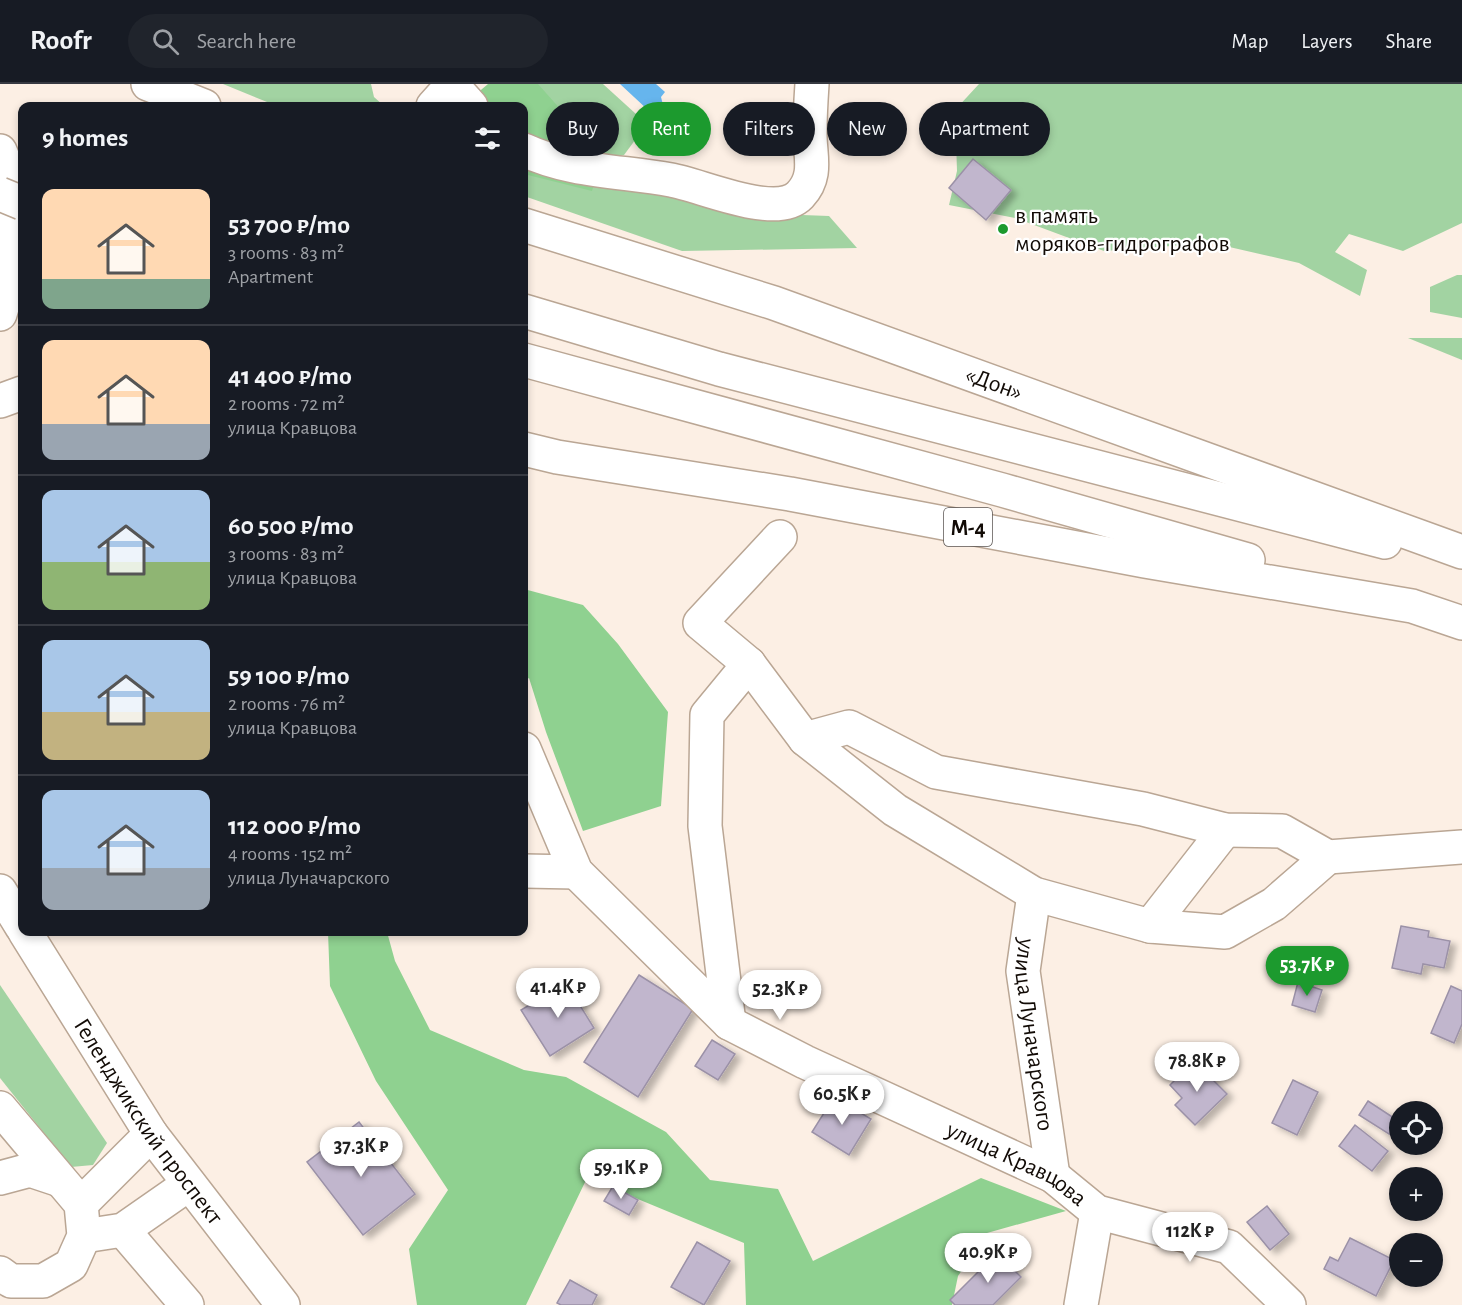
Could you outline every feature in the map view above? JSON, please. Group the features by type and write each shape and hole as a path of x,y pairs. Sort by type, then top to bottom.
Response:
{"main road":[{"path":"148,84 194,102"},
{"path":"528,151 585,170 672,180 749,202 778,204 798,197 809,183 814,162 810,132 812,84"},
{"path":"0,140 18,148"},
{"path":"0,151 7,166 15,221 11,282 0,314"},
{"path":"0,194 18,201"},
{"name":"«Дон»","path":"528,226 774,303 1462,552"},
{"path":"528,312 730,372 1462,562"},
{"path":"528,361 1002,490 1412,606"},
{"path":"0,401 18,394"},
{"name":"М-4","path":"528,450 557,457 790,494 1145,561 1412,606 1462,623"},
{"path":"780,537 700,623 749,664 805,739 895,810 1034,894 1150,926 1225,932 1274,904 1328,857"},
{"path":"729,1023 705,826 707,715 749,664"},
{"path":"805,739 849,727 936,772 1143,809 1225,830 1282,831 1328,857 1462,847"},
{"name":"улица Кравцова","path":"528,758 576,872 729,1023 805,1062 1053,1176 1097,1212"},
{"path":"895,810 936,772"},
{"path":"1150,926 1225,830"},
{"path":"528,871 576,872"},
{"path":"0,891 18,920"},
{"name":"улица Луначарского","path":"1034,894 1023,971 1053,1176"},
{"name":"Геленджикский проспект","path":"27,936 151,1134 283,1305"},
{"path":"0,1108 70,1192 84,1236 70,1264 47,1293 11,1281 0,1273"},
{"path":"70,1192 151,1134"},
{"path":"0,1178 30,1170 70,1192"},
{"path":"84,1236 123,1230 189,1185"},
{"path":"1081,1305 1097,1212 1229,1247 1289,1305"},
{"path":"123,1230 187,1305"}],"green space":[{"path":"223,84 371,84 374,97 380,102 267,102"},
{"path":"488,84 538,84 554,102 546,102 546,156 602,156 592,191 528,175 528,102 473,102 475,95"},
{"path":"492,84 603,84 631,109 631,146 624,155 597,161 590,156 619,156 619,102 546,102 546,124 528,110 528,102 517,102"},
{"path":"979,84 1462,84 1462,223 1403,251 1349,234 1335,252 1367,270 1360,296 1299,263 1212,243 1104,251 1015,218 949,205 957,171 957,156 1050,156 1050,102 962,102"},
{"path":"528,162 672,191 749,213 829,216 857,248 682,251 528,197"},
{"path":"1462,275 1462,318 1430,312 1430,287"},
{"path":"1408,338 1462,338 1462,360"},
{"path":"528,590 583,605 618,644 668,712 661,806 583,831 546,732 529,678"},
{"path":"328,936 388,936 395,961 430,1030 524,1070 566,1077 666,1132 710,1180 778,1189 813,1261 981,1178 1066,1211 987,1233 958,1276 952,1305 746,1305 744,1243 587,1178 526,1305 417,1305 409,1249 448,1190 376,1081 330,986"},
{"path":"0,985 107,1143 93,1165 71,1167 0,1078"}],"water":[{"path":"620,84 656,84 665,92 661,97 662,102 639,102"}],"building":[{"path":"973,159 1011,190 986,220 949,188"},
{"path":"1401,926 1429,931 1428,937 1450,941 1444,968 1423,964 1421,974 1392,968"},
{"path":"639,975 693,1009 638,1097 584,1062"},
{"path":"1298,982 1322,990 1315,1012 1292,1005"},
{"path":"566,983 594,1028 550,1056 521,1010"},
{"path":"1451,986 1462,991 1462,1024 1454,1043 1431,1033"},
{"path":"712,1040 735,1054 718,1080 695,1066"},
{"path":"1194,1061 1227,1094 1195,1125 1175,1105 1182,1098 1170,1085"},
{"path":"1293,1080 1318,1092 1297,1135 1272,1123"},
{"path":"834,1097 871,1119 849,1155 812,1132"},
{"path":"1368,1101 1389,1115 1389,1134 1359,1115"},
{"path":"359,1122 415,1194 363,1235 307,1162"},
{"path":"1355,1125 1388,1151 1372,1171 1339,1146"},
{"path":"613,1186 638,1200 629,1215 604,1201"},
{"path":"1267,1206 1289,1234 1270,1250 1247,1222"},
{"path":"1350,1238 1389,1258 1389,1270 1376,1296 1324,1269 1330,1257 1338,1261"},
{"path":"697,1242 730,1261 704,1305 671,1287"},
{"path":"997,1253 1021,1277 993,1305 955,1305 950,1300"},
{"path":"570,1280 597,1295 592,1305 557,1303"}],"place":[{"name":"в память моряков-гидрографов","path":"1003,229"}]}
